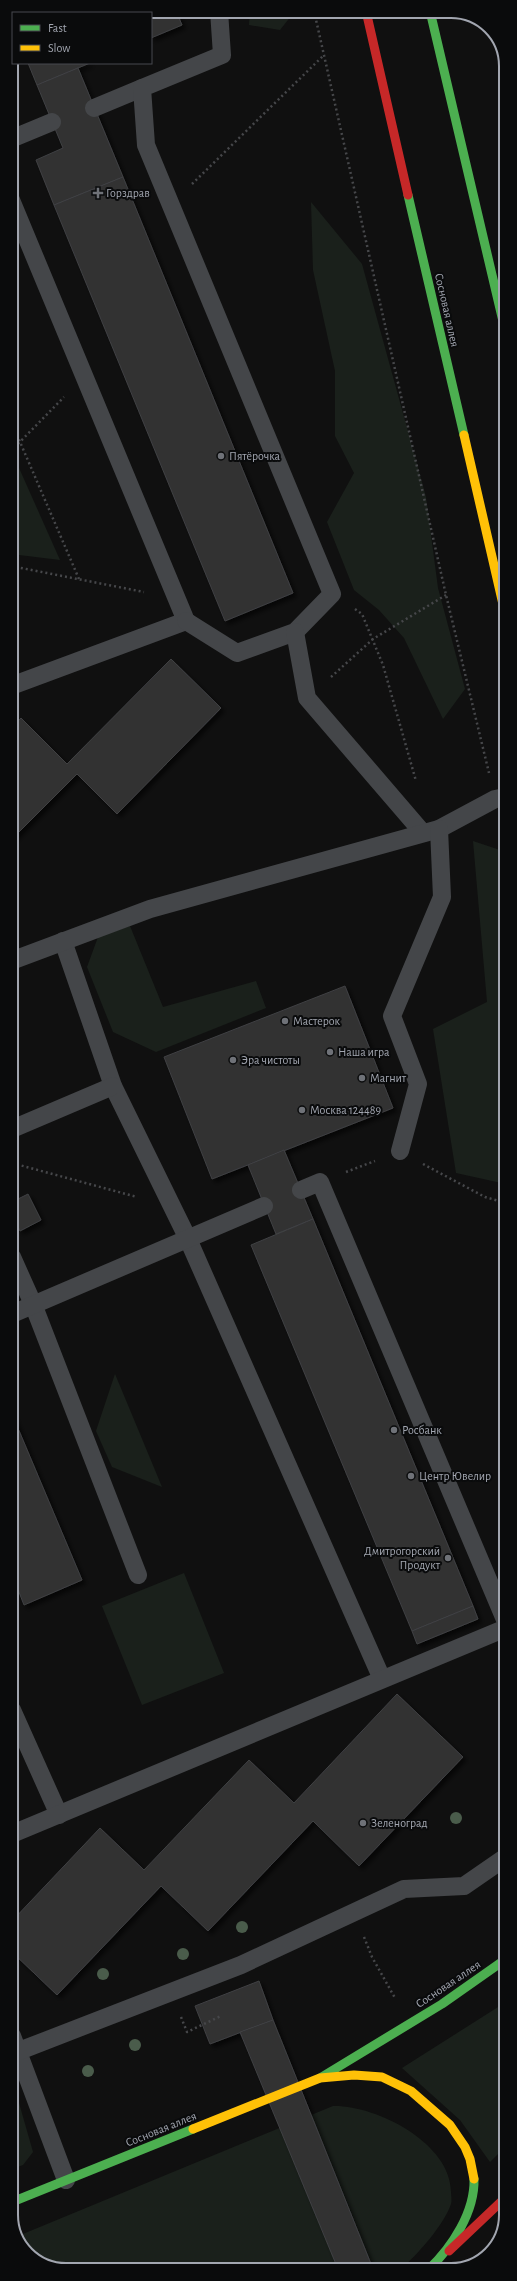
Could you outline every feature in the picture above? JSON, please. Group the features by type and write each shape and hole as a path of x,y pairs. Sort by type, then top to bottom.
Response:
{"main road":[{"name":"Сосновая аллея","path":"368,18 499,587"},
{"path":"432,18 499,304"},
{"name":"Сосновая аллея","path":"18,2200 320,2078 410,2024 499,1964"},
{"name":"Сосновая аллея","path":"320,2078 347,2075 376,2076 403,2086 426,2102 450,2124 470,2153 474,2176 472,2201 448,2252"},
{"name":"Сосновая аллея","path":"436,2263 499,2205"}],"lane":[{"path":"94,108 222,55 219,18"},
{"path":"18,217 186,621 237,654 295,632 332,594 146,145 142,88"},
{"path":"18,136 52,122"},
{"path":"18,683 186,621"},
{"path":"295,632 307,698 431,831 442,897 392,1016 418,1084 400,1151"},
{"path":"18,958 63,940 150,909 431,831 499,798"},
{"path":"63,940 113,1086 188,1239 382,1679"},
{"path":"18,1126 113,1086"},
{"path":"301,1190 320,1182 499,1605"},
{"path":"18,1311 264,1206"},
{"path":"18,1270 34,1304 138,1575"},
{"path":"18,1832 499,1631"},
{"path":"18,1723 59,1815"},
{"path":"18,2043 170,1993 241,1965 404,1889 464,1886 499,1862"},
{"path":"18,2052 66,2180"}],"path":[{"path":"316,18 446,595 499,794"},
{"path":"171,205 324,56"},
{"path":"20,442 84,376"},
{"path":"18,437 79,579"},
{"path":"18,567 178,599"},
{"path":"332,594 362,614 383,665 418,786"},
{"path":"307,698 373,639 446,595"},
{"path":"320,1182 400,1151 485,1197 499,1202"},
{"path":"18,1166 172,1206"},
{"path":"372,1957 410,2024"},
{"path":"170,1993 187,2032 221,2016"}],"shaded area":[{"path":"250,18 289,18 280,30 249,25"},
{"path":"311,202 362,264 426,497 438,588 465,689 443,719 404,638 379,610 354,590 327,522 354,473 335,436 335,371 313,270"},
{"path":"18,466 60,560 18,555"},
{"path":"473,841 499,850 499,1182 456,1173 433,1029 487,1002"},
{"path":"130,926 163,1007 256,981 266,1008 156,1052 113,1032 87,967 98,937"},
{"path":"115,1374 162,1487 112,1467 96,1431"},
{"path":"184,1573 224,1673 142,1705 102,1606"},
{"path":"499,2006 499,2153 490,2162 460,2120 402,2068"},
{"path":"18,2100 33,2152 23,2165 18,2167"},
{"path":"333,2106 350,2107 370,2112 408,2130 425,2143 439,2158 448,2174 451,2192 451,2204 442,2221 429,2239 407,2263 63,2263 39,2255 30,2247 22,2234"}],"building":[{"path":"152,18 179,18 182,25 152,38"},
{"path":"28,64 88,64 37,85"},
{"path":"78,68 123,177 54,205 36,160 63,148 37,85"},
{"path":"123,177 293,593 225,621 54,205"},
{"path":"171,659 221,708 117,814 77,774 18,833 18,721 21,718 67,764"},
{"path":"345,986 393,1108 212,1179 164,1057"},
{"path":"284,1150 313,1219 276,1234 248,1165"},
{"path":"28,1194 41,1220 20,1231 18,1227 18,1199"},
{"path":"313,1219 473,1606 412,1631 251,1245"},
{"path":"18,1428 82,1580 24,1605 18,1590"},
{"path":"473,1606 478,1619 417,1644 412,1631"},
{"path":"397,1694 463,1757 359,1866 313,1821 208,1931 161,1886 57,1995 18,1958 18,1915 100,1828 144,1870 249,1760 294,1803"},
{"path":"259,1981 273,2020 210,2044 195,2006"},
{"path":"273,2020 371,2263 336,2263 240,2032"}],"traffic: fast":[{"path":"432,18 499,304"},
{"path":"408,195 464,435"},
{"path":"320,2078 442,2004 499,1964"},
{"path":"18,2200 193,2129"},
{"path":"435,2263 454,2240 466,2216 471,2204 474,2179"}],"traffic: slow":[{"path":"464,435 499,587"},
{"path":"193,2129 320,2078 354,2075 382,2077 411,2091 450,2125 465,2147 470,2159 474,2179"}],"traffic: jam":[{"path":"368,18 408,195"},
{"path":"449,2251 499,2204"}],"place":[{"name":"Горздрав","path":"98,193"},
{"name":"Пятёрочка","path":"221,456"},
{"name":"Мастерок","path":"285,1021"},
{"name":"Наша игра","path":"330,1052"},
{"name":"Эра чистоты","path":"233,1060"},
{"name":"Магнит","path":"362,1078"},
{"name":"Москва 124489","path":"302,1110"},
{"name":"Росбанк","path":"394,1430"},
{"name":"Центр Ювелир","path":"411,1476"},
{"name":"Дмитрогорский Продукт","path":"448,1558"},
{"name":"Зеленоград","path":"363,1823"}]}
